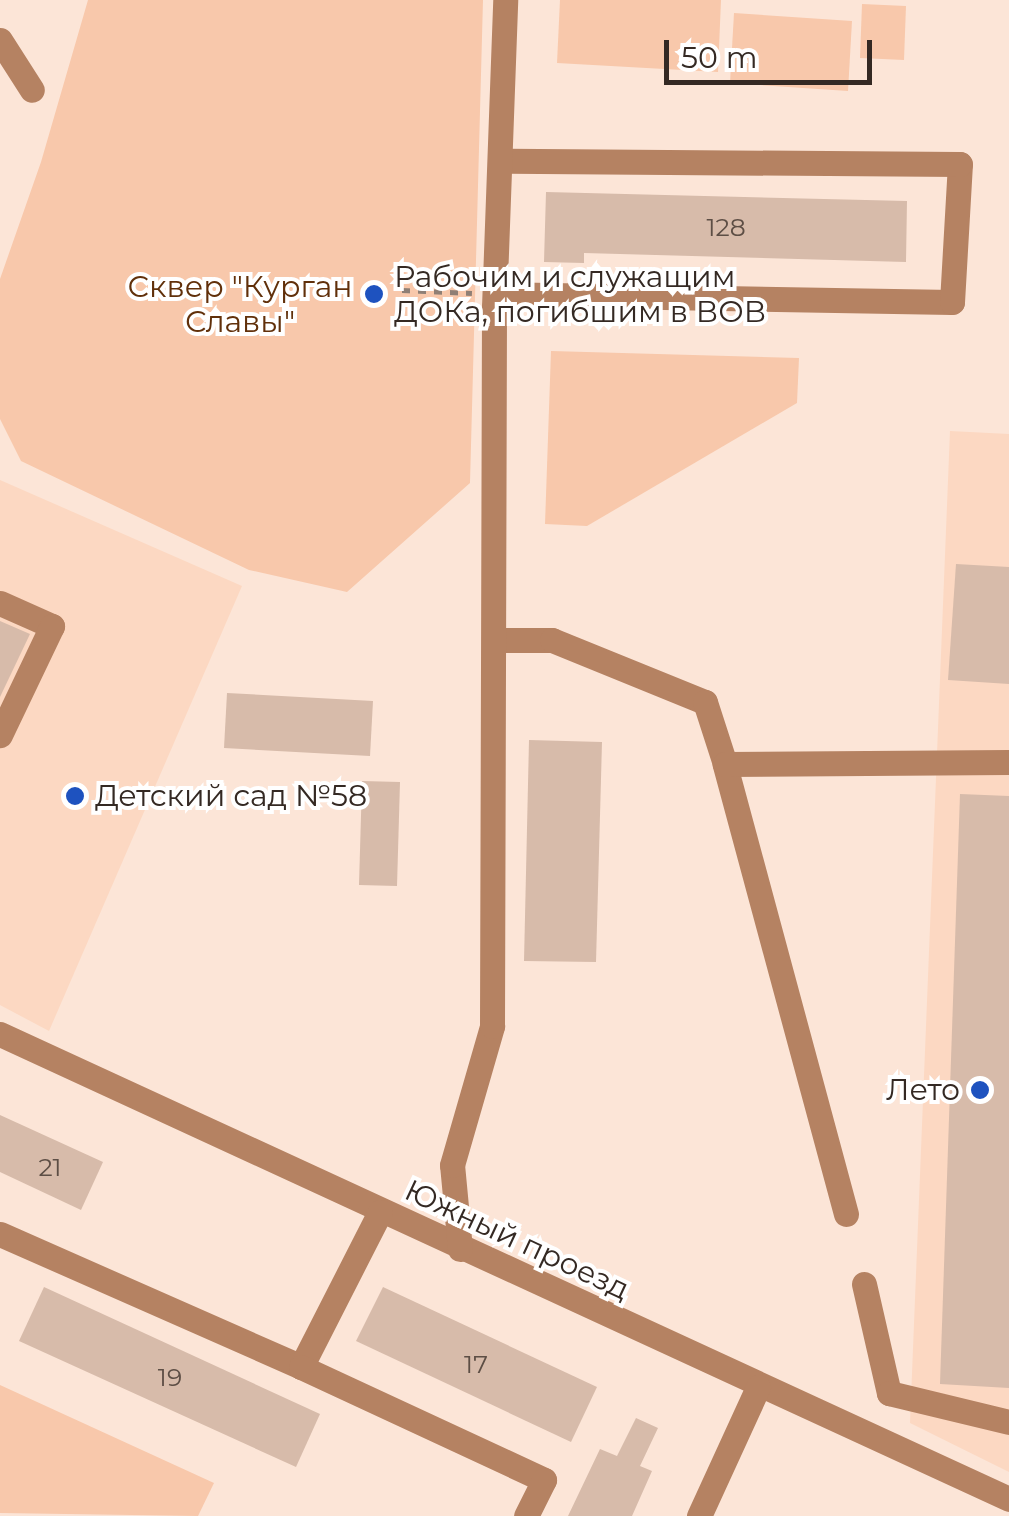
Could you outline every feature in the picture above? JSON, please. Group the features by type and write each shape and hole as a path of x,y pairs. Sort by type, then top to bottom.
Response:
{"street":[{"path":"460,1249 452,1166 492,1026 495,294 505,0"},
{"path":"0,40 32,90"},
{"path":"495,294 952,302 960,164 500,161"},
{"path":"0,603 52,626 0,735"},
{"path":"494,640 552,640 705,702 846,1214"},
{"path":"725,764 1009,762"},
{"name":"Южный проезд","path":"0,1034 758,1387 1009,1499"},
{"path":"300,1366 380,1212"},
{"path":"0,1234 300,1366 544,1480 526,1516"},
{"path":"864,1284 889,1393 1005,1418"},
{"path":"699,1516 758,1387"}],"path":[{"path":"402,290 495,294"}],"shaded area":[{"path":"950,431 1009,434 1009,1472 910,1423"},
{"name":"Детский сад №58","path":"0,480 242,586 49,1031 0,1005"}],"green space":[{"name":"Сквер \"Курган Славы\"","path":"88,0 483,0 470,483 347,592 249,570 21,461 0,419 0,279 41,162"},
{"path":"560,0 721,0 718,72 557,63"},
{"path":"862,4 906,6 904,60 860,58"},
{"path":"734,13 852,21 848,91 730,83"},
{"path":"551,351 799,358 797,403 587,526 545,524"},
{"path":"0,1385 214,1483 198,1516 0,1513"}],"building":[{"path":"546,192 907,201 906,262 584,253 584,263 544,262"},
{"path":"956,564 1009,567 1009,684 948,680"},
{"path":"0,621 30,634 0,697"},
{"path":"227,693 373,701 370,756 224,748"},
{"path":"529,740 602,742 596,962 524,961"},
{"path":"362,781 400,782 397,886 359,885"},
{"name":"Лето","path":"960,794 1009,796 1009,1388 940,1384"},
{"path":"0,1115 103,1162 81,1210 0,1172"},
{"path":"44,1287 320,1414 296,1467 19,1341"},
{"path":"383,1287 597,1387 571,1442 356,1341"},
{"path":"636,1418 658,1428 640,1466 652,1471 632,1516 568,1516 600,1449 617,1456"}],"place":[{"name":"Рабочим и служащим ДОКа, погибшим в ВОВ","path":"374,294"},
{"name":"Детский сад №58","path":"75,796"},
{"name":"Лето","path":"980,1090"}]}
